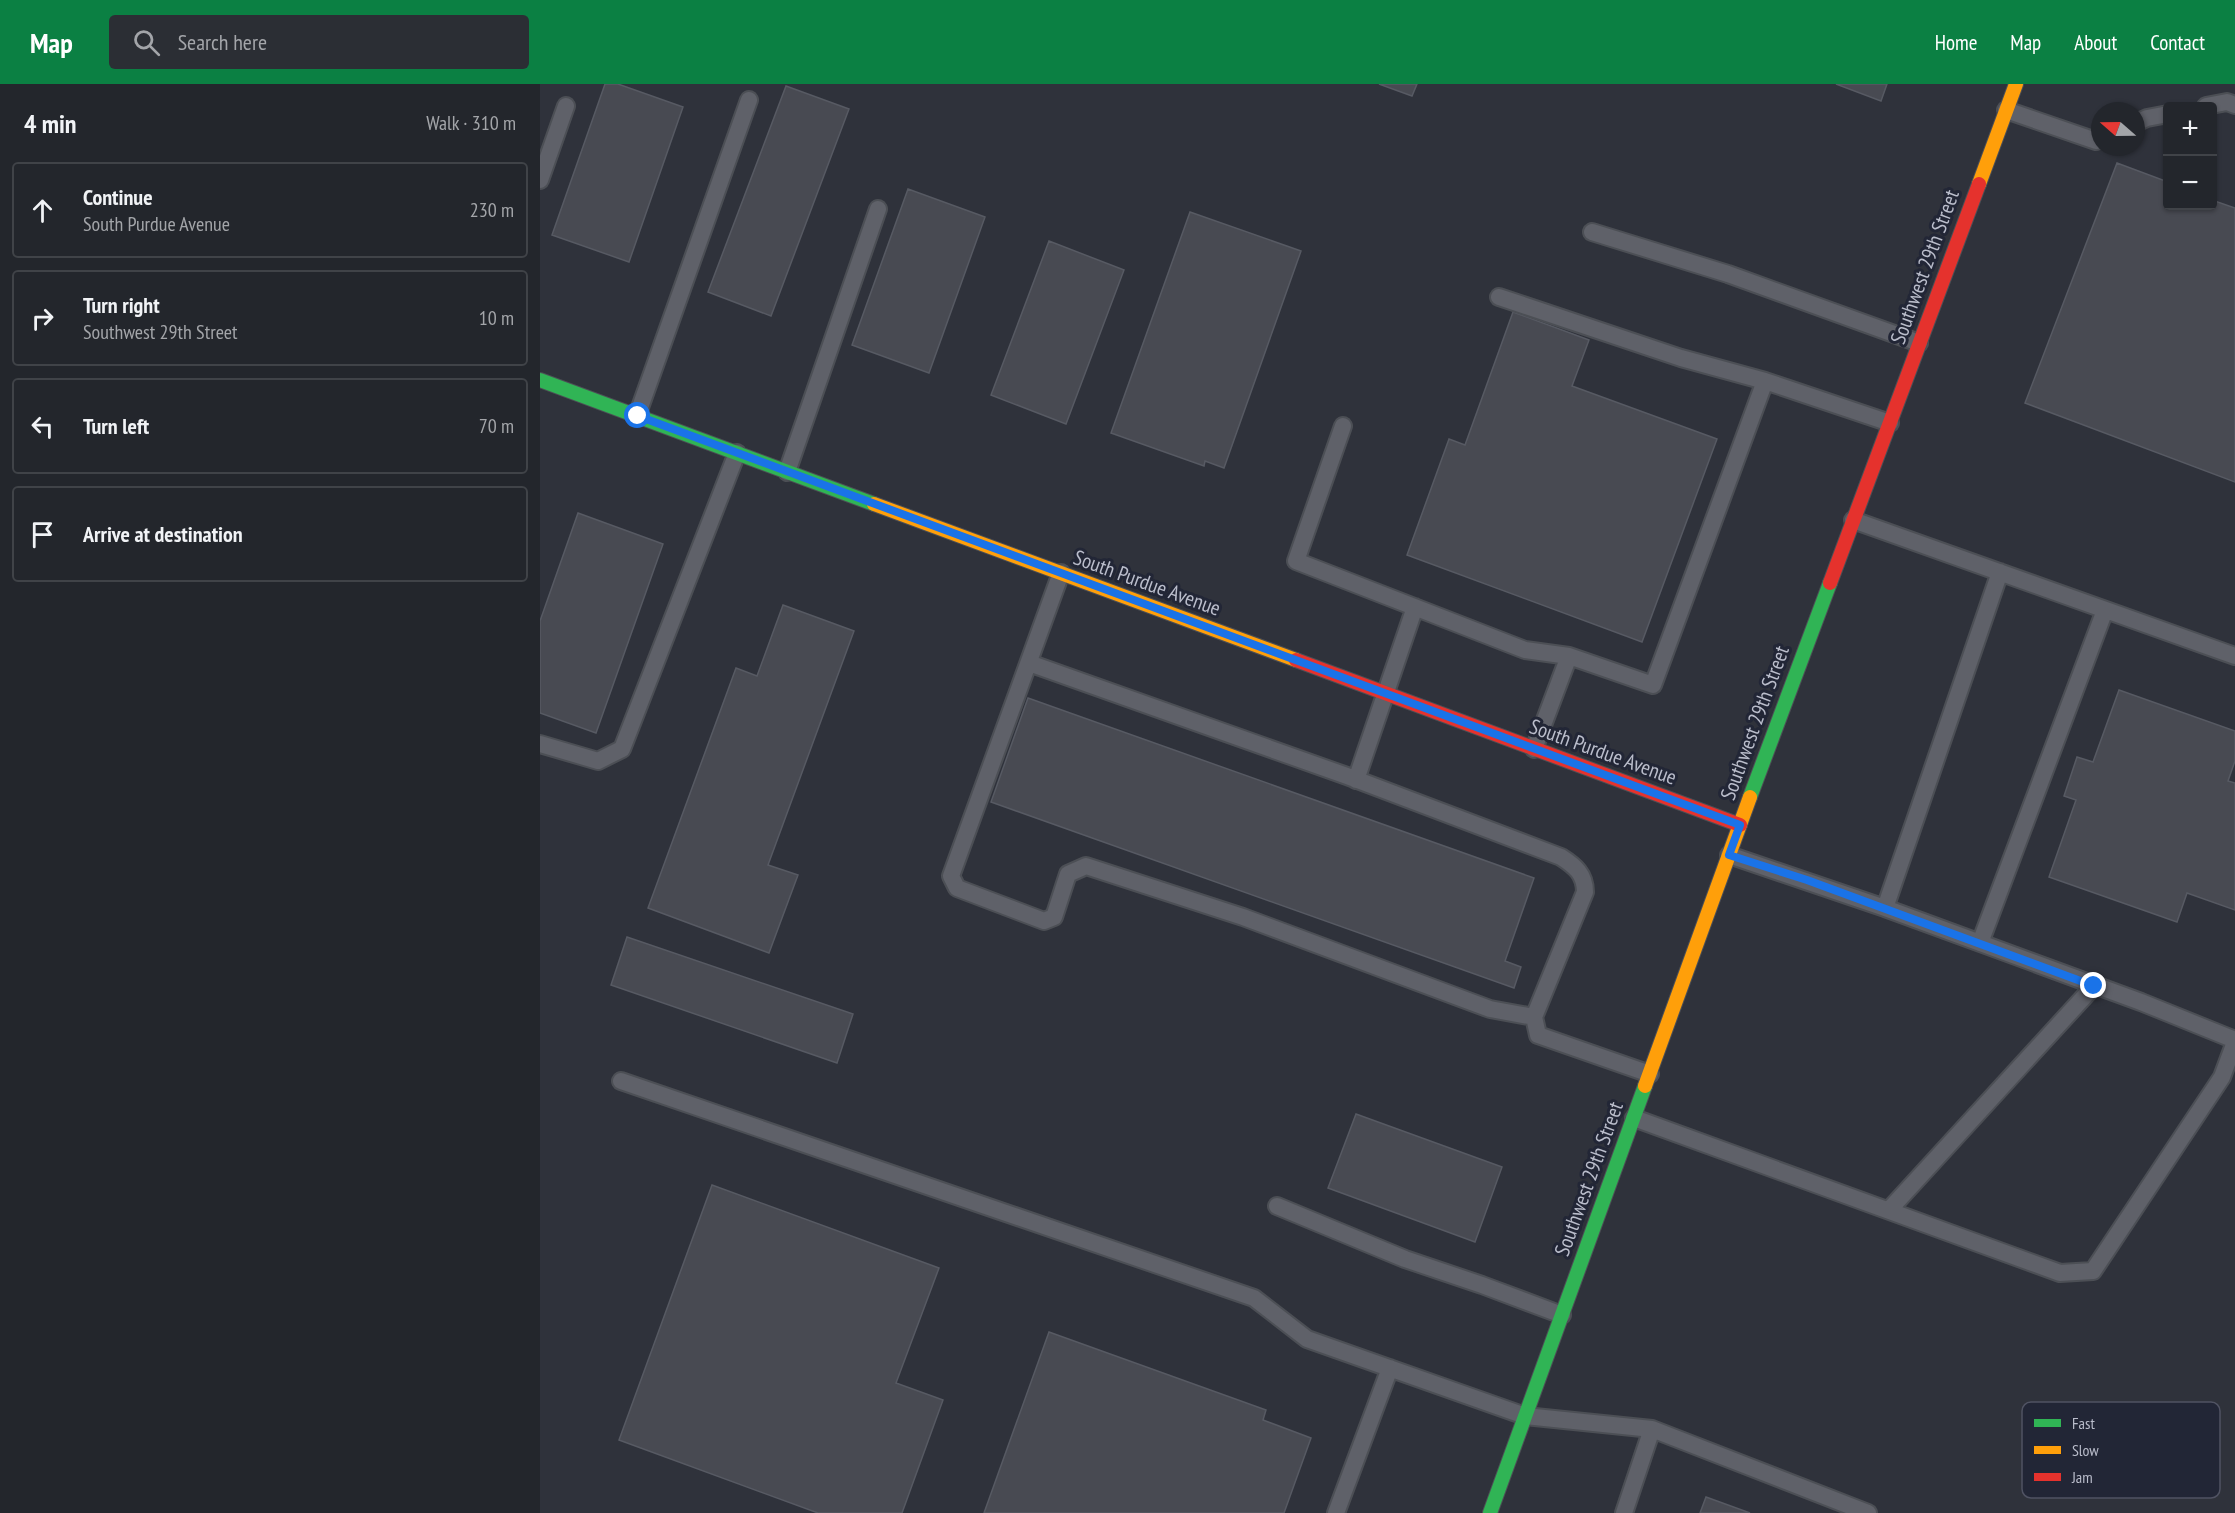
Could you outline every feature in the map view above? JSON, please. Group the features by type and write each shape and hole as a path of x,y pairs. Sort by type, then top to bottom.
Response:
{"street":[{"name":"Southwest 29th Street","path":"1490,1513 1740,825 2016,84"},
{"name":"South Purdue Avenue","path":"540,380 1740,825"}],"lane":[{"path":"638,416 749,100"},
{"path":"2217,104 2227,102 2235,105"},
{"path":"540,180 566,106"},
{"path":"2006,110 2091,139"},
{"path":"2145,119 2163,115"},
{"path":"787,472 878,209"},
{"path":"1592,232 1728,273 1919,343"},
{"path":"1499,297 1681,358 1765,381 1890,423"},
{"path":"1343,426 1296,561 1525,650 1569,656 1653,685 1765,381"},
{"path":"540,744 598,761 622,749 737,453"},
{"path":"1853,520 2235,656"},
{"path":"1885,908 2000,572"},
{"path":"1061,573 951,876 957,888 1044,921 1054,917 1068,874 1086,866 1243,916 1490,1009 1534,1017"},
{"path":"1356,780 1415,607"},
{"path":"1980,943 2105,610"},
{"path":"1534,748 1569,656"},
{"path":"1029,663 1356,780 1561,857 1577,867 1585,885 1585,892 1534,1017 1538,1035 1650,1074"},
{"path":"1634,1118 2060,1273 2093,1271 2222,1077 2235,1041 2141,1002 1885,908 1729,855"},
{"path":"1889,1210 2094,986"},
{"path":"621,1081 1254,1298 1307,1339 1525,1416 1652,1429 1868,1513"},
{"path":"1277,1206 1405,1259 1562,1315"},
{"path":"1336,1513 1390,1368"},
{"path":"1624,1513 1652,1429"}],"building":[{"path":"605,84 618,84 683,107 629,262 552,235"},
{"path":"1379,84 1417,84 1412,96"},
{"path":"1836,84 1887,84 1881,101"},
{"path":"786,86 849,109 771,316 708,292"},
{"path":"2117,163 2163,180 2163,210 2217,210 2217,202 2235,208 2235,482 2025,403"},
{"path":"908,189 985,217 929,373 852,345"},
{"path":"1190,212 1301,251 1224,468 1205,461 1204,466 1111,433"},
{"path":"1049,241 1124,270 1066,424 991,395"},
{"path":"1513,312 1589,340 1572,386 1717,439 1642,642 1407,555 1449,439 1465,445"},
{"path":"578,513 663,544 596,733 540,713 540,621"},
{"path":"783,605 854,631 768,865 798,875 769,953 648,908 736,668 757,676"},
{"path":"2119,690 2235,731 2235,761 2228,781 2235,783 2235,910 2187,893 2177,922 2049,877 2076,800 2064,796 2077,757 2093,762"},
{"path":"1028,698 1534,878 1505,961 1521,967 1514,988 991,802"},
{"path":"627,937 853,1014 837,1063 611,985"},
{"path":"1356,1114 1502,1167 1475,1242 1328,1188"},
{"path":"712,1185 939,1268 896,1383 943,1400 902,1513 818,1513 619,1440"},
{"path":"1049,1332 1266,1410 1263,1420 1311,1438 1284,1513 984,1513"},
{"path":"1706,1497 1750,1513 1700,1513"}],"traffic: fast":[{"path":"540,380 874,504"},
{"path":"1750,797 1830,583"},
{"path":"1490,1513 1645,1086"}],"traffic: slow":[{"path":"1979,184 2016,84"},
{"path":"874,504 1296,660"},
{"path":"1645,1086 1750,797"}],"traffic: jam":[{"path":"1830,583 1979,184"},
{"path":"1296,660 1740,825"}],"route":[{"path":"638,416 1740,825 1729,855 1807,880 2094,986"}]}
